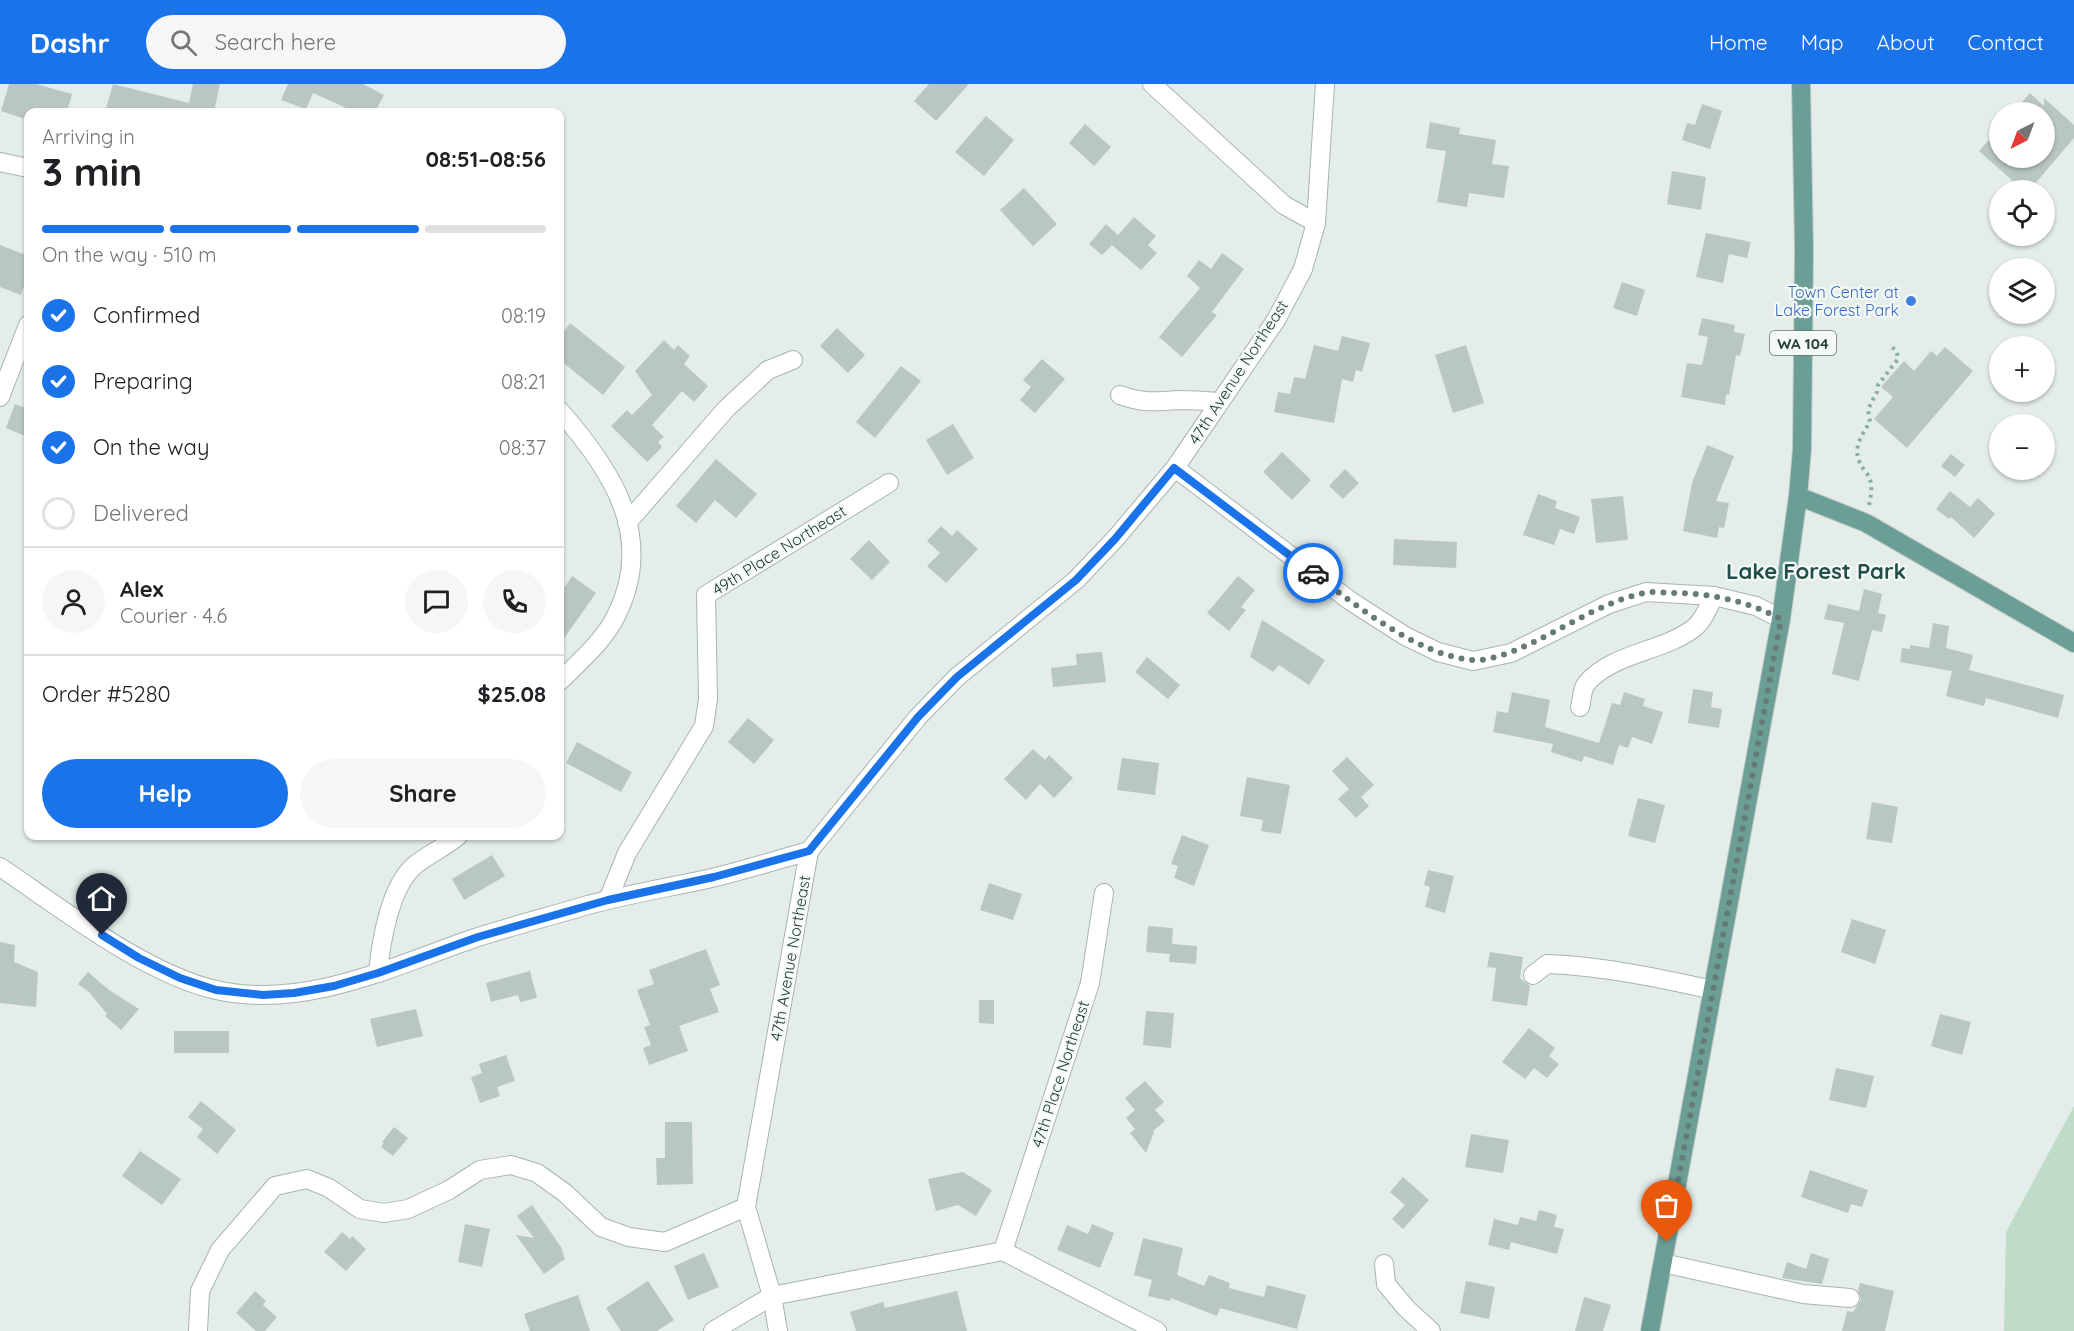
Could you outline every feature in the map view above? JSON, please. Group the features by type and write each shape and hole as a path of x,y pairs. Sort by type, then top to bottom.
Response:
{"main road":[{"name":"WA 104","path":"1650,1331 1781,619 1798,496 1802,449 1804,228 1801,84"},
{"path":"1798,496 1866,523 2074,643"}],"street":[{"path":"1152,84 1284,205 1316,223"},
{"name":"47th Avenue Northeast","path":"778,1331 772,1296 746,1207 809,851 918,717 957,677 1076,580 1115,539 1174,468 1276,320 1303,269 1316,223 1325,84"},
{"path":"0,162 24,167"},
{"path":"0,397 24,335"},
{"path":"627,523 726,409 768,370 793,360"},
{"path":"1120,395 1150,403 1182,400 1219,402"},
{"path":"564,416 584,438 607,474 626,513 633,556 629,583 616,617 596,645 564,677"},
{"path":"1174,468 1358,606 1405,636 1438,652 1473,661 1511,653 1610,604 1646,592 1714,596 1756,606 1781,619"},
{"name":"49th Place Northeast","path":"608,900 627,853 704,726 708,699 706,595 889,483"},
{"path":"1580,707 1585,685 1598,674 1613,663 1668,643 1695,627 1714,596"},
{"path":"378,973 381,941 399,887 414,865 454,840"},
{"path":"0,867 139,958 180,978 216,990 263,995 294,993 334,986 378,973 478,937 608,900 714,877 809,851"},
{"name":"47th Place Northeast","path":"1003,1251 1089,983 1104,893"},
{"path":"1533,975 1546,964 1572,965 1667,980 1713,990"},
{"path":"198,1331 200,1292 220,1250 274,1186 307,1179 329,1188 360,1209 384,1213 408,1209 449,1190 480,1170 511,1165 537,1173 565,1193 601,1227 629,1237 665,1242 746,1207"},
{"path":"713,1331 772,1296 1003,1251 1158,1331"},
{"path":"1663,1263 1803,1294 1850,1298"},
{"path":"1384,1264 1386,1284 1406,1308 1431,1331"}],"path":[{"path":"1869,506 1871,493 1869,478 1856,451 1860,436 1870,422 1868,409 1878,385 1898,359 1897,352 1891,346"}],"green space":[{"path":"2074,1106 2074,1331 2004,1331 2006,1232"}],"building":[{"path":"9,84 36,84 72,94 68,108 24,108 24,119 1,111"},
{"path":"113,84 189,103 193,84 220,84 215,108 106,108"},
{"path":"288,84 363,84 384,95 377,108 346,108 313,93 306,108 281,100"},
{"path":"929,84 969,84 936,121 914,101"},
{"path":"2030,93 2040,102 2022,102"},
{"path":"1702,104 1722,111 1710,149 1682,140 1687,123 1695,125"},
{"path":"2055,108 2074,125 2074,138 2055,160"},
{"path":"986,116 1014,140 984,176 955,152"},
{"path":"1430,122 1460,128 1459,134 1496,140 1492,164 1509,166 1504,198 1469,193 1467,207 1437,202 1446,151 1426,148"},
{"path":"1085,124 1111,147 1094,166 1069,143"},
{"path":"1989,140 1989,160 1979,151"},
{"path":"1998,168 2048,168 2038,180 2012,180"},
{"path":"1672,171 1706,177 1701,210 1667,204"},
{"path":"1024,188 1057,224 1033,246 1000,210"},
{"path":"1134,217 1156,236 1148,245 1157,253 1141,270 1112,245 1102,255 1089,244 1106,224 1118,235"},
{"path":"1706,233 1751,242 1747,258 1729,254 1723,283 1696,277"},
{"path":"0,245 24,254 24,286 21,295 0,287"},
{"path":"1222,253 1244,269 1212,312 1217,315 1182,357 1159,337 1200,288 1187,276 1199,260 1211,269"},
{"path":"1622,282 1645,290 1637,316 1613,308"},
{"path":"1702,318 1735,325 1734,332 1745,334 1740,356 1736,355 1725,405 1681,397 1687,363 1702,365 1708,337 1698,335"},
{"path":"570,323 625,367 603,395 564,363 564,331"},
{"path":"837,328 865,355 848,373 820,346"},
{"path":"1342,336 1370,343 1362,372 1356,370 1353,382 1342,379 1334,423 1274,412 1278,392 1290,394 1294,377 1305,379 1314,345 1338,351"},
{"path":"664,340 674,350 678,345 690,356 684,364 708,386 694,402 682,391 652,425 664,437 658,442 662,447 647,462 611,426 627,410 632,415 652,395 635,371"},
{"path":"1466,345 1484,403 1453,413 1435,355"},
{"path":"1945,347 1973,371 1907,448 1874,419 1893,397 1881,387 1904,361 1914,371 1931,351 1937,356"},
{"path":"1042,359 1065,379 1035,413 1020,400 1031,387 1023,380"},
{"path":"901,366 921,381 875,438 856,422"},
{"path":"15,404 24,407 24,435 6,428"},
{"path":"953,424 974,458 947,475 926,440"},
{"path":"1707,445 1734,456 1716,501 1729,503 1724,528 1719,527 1717,538 1683,531 1692,483"},
{"path":"1282,452 1311,480 1292,500 1263,472"},
{"path":"1951,454 1965,465 1955,477 1941,466"},
{"path":"716,459 757,494 736,518 715,500 696,523 676,506"},
{"path":"1345,469 1359,483 1343,499 1329,486"},
{"path":"1950,491 1970,507 1978,498 1995,514 1974,538 1951,517 1949,519 1936,509"},
{"path":"1538,494 1557,501 1555,508 1580,517 1574,534 1560,529 1554,545 1523,535"},
{"path":"1623,496 1628,540 1596,543 1591,499"},
{"path":"941,526 952,536 957,530 978,549 946,583 927,566 940,553 927,541"},
{"path":"1394,539 1457,542 1456,568 1393,565"},
{"path":"869,540 890,562 872,580 850,559"},
{"path":"572,576 596,593 564,638 564,588"},
{"path":"1238,576 1255,590 1241,607 1246,610 1229,631 1207,613"},
{"path":"1864,589 1882,594 1878,613 1886,615 1882,632 1872,630 1859,681 1832,674 1844,623 1824,619 1828,604 1859,611"},
{"path":"1262,620 1325,660 1309,685 1279,665 1273,672 1250,657"},
{"path":"1933,623 1949,626 1946,648 1973,655 1969,670 2064,695 2058,718 1986,698 1984,706 1946,696 1952,671 1900,662 1902,648 1910,649 1910,645 1929,648"},
{"path":"1102,652 1106,682 1053,687 1051,668 1077,665 1076,654"},
{"path":"1147,657 1180,685 1168,699 1135,672"},
{"path":"1693,689 1713,692 1711,707 1722,709 1719,728 1688,723"},
{"path":"1512,692 1550,700 1545,727 1599,743 1612,703 1620,705 1624,692 1645,699 1643,706 1663,712 1652,744 1632,737 1628,748 1619,745 1613,765 1584,756 1582,762 1551,752 1553,744 1493,732 1497,711 1508,713"},
{"path":"748,718 774,740 754,764 728,742"},
{"path":"577,742 632,772 621,792 566,763"},
{"path":"1033,749 1045,760 1049,755 1073,778 1054,798 1040,784 1026,800 1004,779"},
{"path":"1347,757 1374,785 1361,797 1369,806 1356,818 1338,799 1349,789 1332,771"},
{"path":"1122,758 1159,763 1155,795 1117,790"},
{"path":"1247,777 1290,785 1281,834 1261,831 1263,820 1240,816"},
{"path":"1638,798 1665,805 1655,843 1628,836"},
{"path":"1872,802 1898,807 1892,843 1866,839"},
{"path":"1182,835 1209,845 1194,886 1174,878 1178,866 1171,864"},
{"path":"492,855 505,876 464,900 452,879"},
{"path":"1428,870 1454,876 1445,913 1425,907 1430,887 1424,885"},
{"path":"989,883 1022,894 1013,920 980,910"},
{"path":"1852,919 1886,930 1875,964 1841,952"},
{"path":"1148,926 1173,928 1172,944 1197,946 1196,964 1169,962 1170,954 1146,952"},
{"path":"0,942 15,945 14,962 38,972 36,1007 0,1003"},
{"path":"706,949 720,985 710,989 719,1012 679,1026 688,1051 649,1065 643,1048 651,1045 644,1027 650,1025 637,990 654,984 649,970"},
{"path":"1490,952 1523,957 1520,978 1530,986 1527,1006 1492,1001 1496,968 1487,967"},
{"path":"530,971 537,998 520,1002 518,995 491,1002 486,983"},
{"path":"88,972 109,990 139,1009 121,1030 105,1016 107,1014 89,992 78,984"},
{"path":"979,1000 994,1000 994,1024 979,1023"},
{"path":"416,1009 423,1036 377,1047 370,1019"},
{"path":"1146,1011 1174,1013 1171,1048 1143,1045"},
{"path":"1940,1014 1971,1022 1962,1055 1931,1046"},
{"path":"1529,1028 1555,1048 1549,1056 1559,1064 1547,1078 1534,1068 1525,1079 1502,1062"},
{"path":"174,1031 229,1031 229,1053 174,1053"},
{"path":"506,1055 515,1081 497,1087 500,1096 480,1103 471,1077 482,1073 479,1064"},
{"path":"1836,1068 1874,1076 1866,1108 1829,1100"},
{"path":"1145,1081 1164,1102 1155,1110 1165,1121 1153,1131 1146,1153 1130,1133 1135,1129 1126,1118 1135,1110 1125,1098"},
{"path":"201,1101 236,1130 217,1154 197,1137 203,1129 188,1117"},
{"path":"665,1122 692,1122 693,1184 657,1185 656,1158 665,1158"},
{"path":"394,1127 408,1138 393,1156 381,1147 384,1143 382,1142"},
{"path":"1471,1134 1509,1140 1503,1173 1465,1167"},
{"path":"140,1151 181,1179 162,1205 122,1176"},
{"path":"1810,1170 1868,1190 1862,1207 1851,1204 1848,1213 1801,1197"},
{"path":"963,1172 992,1190 976,1216 958,1205 936,1211 928,1179"},
{"path":"1403,1177 1429,1200 1403,1229 1392,1219 1405,1205 1390,1192"},
{"path":"532,1205 561,1247 565,1259 544,1274 516,1235 534,1238 517,1216"},
{"path":"1539,1210 1557,1215 1554,1227 1564,1229 1557,1254 1511,1242 1509,1250 1488,1245 1494,1219 1518,1225 1520,1217 1536,1221"},
{"path":"465,1224 490,1229 482,1267 458,1262"},
{"path":"1092,1224 1114,1233 1100,1268 1057,1250 1067,1225 1088,1234"},
{"path":"342,1232 350,1239 352,1236 366,1249 346,1271 324,1252"},
{"path":"1143,1238 1183,1248 1177,1275 1204,1286 1209,1275 1230,1283 1229,1288 1264,1297 1267,1285 1306,1295 1297,1329 1220,1308 1217,1316 1171,1298 1170,1301 1148,1296 1152,1280 1134,1275"},
{"path":"704,1253 719,1287 688,1300 674,1266"},
{"path":"1811,1253 1829,1259 1822,1284 1782,1278 1787,1262 1806,1269"},
{"path":"648,1281 674,1320 657,1331 621,1331 606,1308"},
{"path":"1466,1281 1495,1287 1489,1319 1460,1313"},
{"path":"1860,1283 1894,1291 1885,1331 1842,1331 1847,1311 1853,1312 1861,1300 1858,1290"},
{"path":"255,1291 266,1301 263,1305 277,1317 265,1331 256,1331 236,1313"},
{"path":"957,1291 967,1331 856,1331 850,1312 883,1302 885,1308"},
{"path":"578,1295 590,1331 530,1331 524,1314"},
{"path":"1584,1297 1611,1305 1603,1331 1575,1331"}],"way so far":[{"path":"1313,573 1349,600 1405,636 1438,652 1473,661 1511,653 1610,604 1646,592 1714,596 1756,606 1781,619 1667,1242"}],"place":[{"name":"Town Center at Lake Forest Park","path":"1911,301"}],"district":[{"name":"Lake Forest Park","path":"1816,571"}],"route":[{"path":"102,935 139,958 180,978 216,990 263,995 294,993 334,986 378,973 478,937 608,900 714,877 809,851 918,717 957,677 1076,580 1115,539 1174,468 1313,573"}]}
